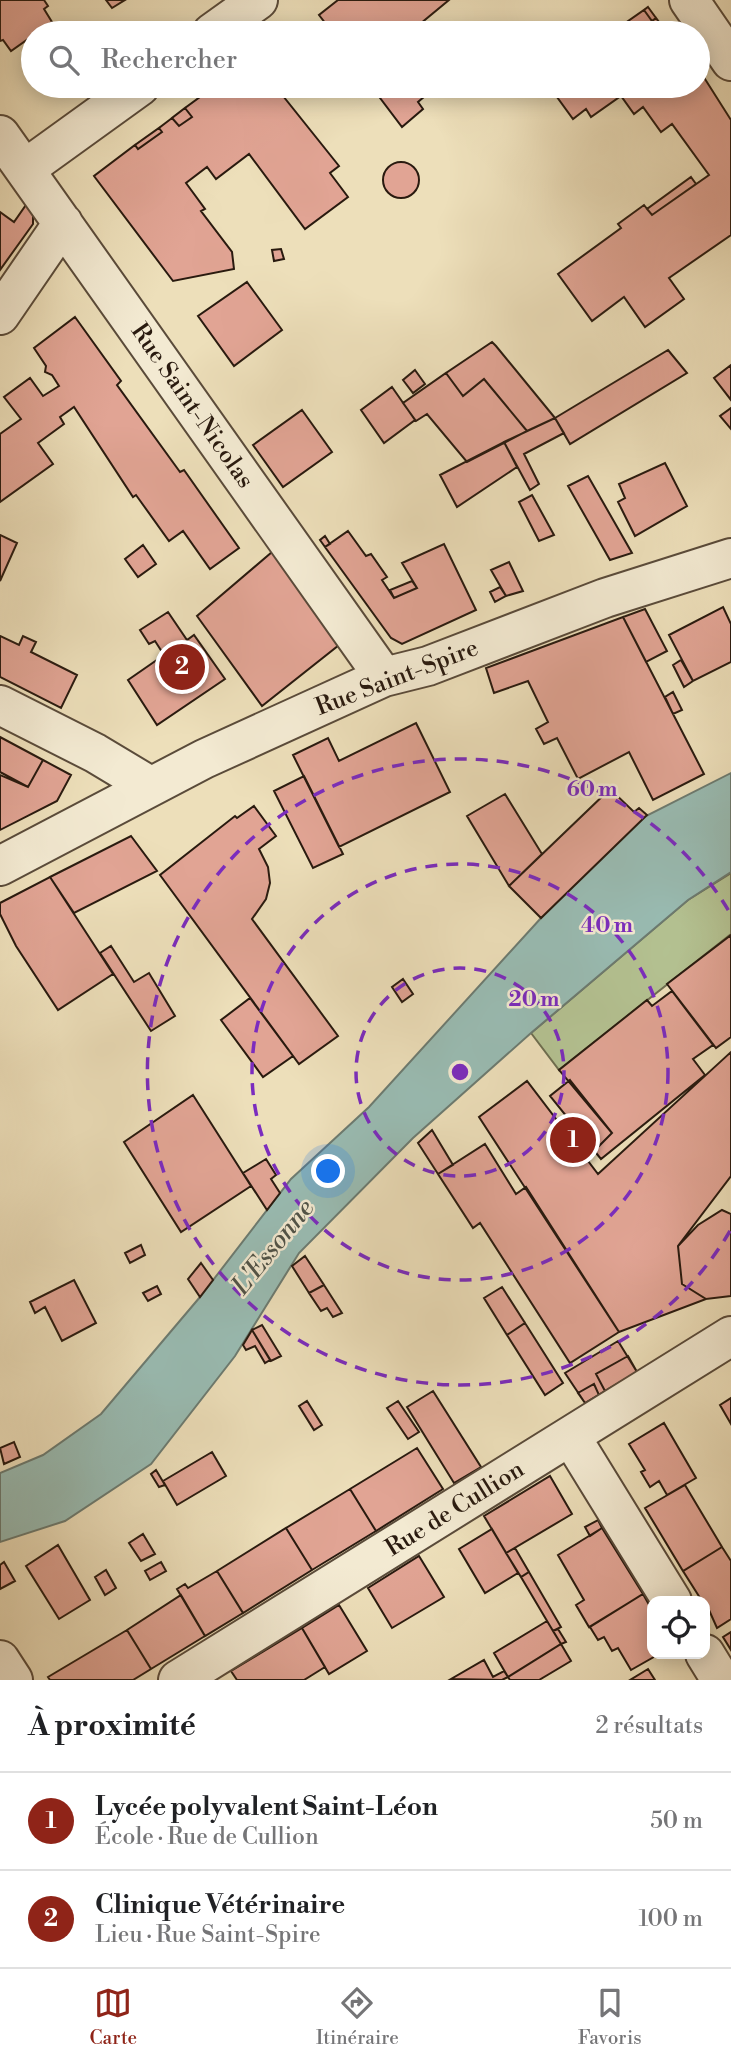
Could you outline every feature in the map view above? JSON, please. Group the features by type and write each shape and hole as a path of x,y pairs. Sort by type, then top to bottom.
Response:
{"street":[{"path":"229,21 258,0"},
{"path":"689,0 703,21"},
{"path":"710,30 731,61"},
{"path":"25,169 123,98"},
{"name":"Rue Saint-Nicolas","path":"0,135 384,677"},
{"path":"0,316 63,223"},
{"name":"Rue Saint-Spire","path":"0,866 150,786 384,677 428,666 605,598 731,558"},
{"path":"0,705 94,753 150,786"},
{"name":"Rue de Cullion","path":"178,1680 731,1336"},
{"path":"572,1437 669,1596"},
{"path":"708,1659 721,1680"},
{"path":"0,1660 13,1680"}],"green space":[{"path":"731,873 731,934 559,1070 531,1033 688,900"}],"water":[{"name":"L'Essonne","path":"731,773 731,872 688,900 531,1033 413,1138 299,1253 235,1356 151,1464 65,1521 0,1542 0,1473 43,1455 101,1414 200,1297 291,1179 369,1107 541,918 640,819"}],"building":[{"path":"0,0 44,0 48,6 44,9 51,21 21,21 21,44 11,51 3,40 0,41"},
{"path":"106,0 125,0 112,8"},
{"path":"338,0 449,0 424,21 324,21 319,15"},
{"path":"648,7 656,18 652,21 644,10"},
{"path":"644,10 652,21 628,21"},
{"path":"710,87 731,120 731,235 669,278 684,299 645,327 624,297 592,321 558,274 621,228 618,224 644,205 652,215 709,175 672,124 661,132 643,107 634,114 622,98 710,98"},
{"path":"199,98 285,98 339,166 330,173 348,197 305,229 249,154 216,179 207,167 186,183 205,209 201,211 232,252 234,269 173,281 94,176 135,145 138,149 162,132 159,128 172,118 179,126 192,117 185,108"},
{"path":"380,98 423,98 418,102 423,109 402,127"},
{"path":"558,98 618,98 591,117 586,109 573,119"},
{"path":"185,108 192,117 179,126 172,118"},
{"path":"159,128 162,132 138,149 135,145"},
{"path":"401,162 414,167 419,180 414,193 401,198 388,193 383,180 388,167"},
{"path":"691,177 696,184 652,215 647,209"},
{"path":"28,202 33,209 33,224 0,270 0,212 14,222"},
{"path":"281,249 284,259 274,261 272,250"},
{"path":"247,282 282,330 234,366 198,316"},
{"path":"75,317 121,381 117,385 180,472 184,470 239,548 210,569 183,531 169,541 136,495 133,497 74,407 60,417 64,424 38,443 53,464 0,502 0,434 21,419 4,397 30,378 43,396 59,386 52,375 45,372 46,366 34,348"},
{"path":"492,342 555,418 527,431 484,379 463,396 446,373"},
{"path":"668,350 687,373 570,444 555,418"},
{"path":"731,365 731,400 714,378"},
{"path":"415,370 425,384 413,393 403,380"},
{"path":"446,373 463,396 484,379 527,431 467,462 427,414 416,421 403,403"},
{"path":"392,387 415,420 384,443 361,410"},
{"path":"731,408 731,429 720,416"},
{"path":"302,410 332,452 283,487 253,445"},
{"path":"555,418 564,433 524,454 539,484 530,490 504,442"},
{"path":"504,442 517,467 457,507 440,475"},
{"path":"665,463 687,506 635,536 618,502 625,498 619,484"},
{"path":"588,476 632,553 610,560 568,486"},
{"path":"532,495 554,535 539,541 519,502"},
{"path":"348,531 366,556 371,554 387,577 382,580 394,598 417,588 402,563 444,544 476,610 402,644 391,638 325,547"},
{"path":"0,535 17,543 0,581"},
{"path":"325,536 330,544 325,547 320,540"},
{"path":"143,545 156,564 138,577 125,559"},
{"path":"272,552 339,645 262,706 197,616"},
{"path":"509,562 523,591 506,596 491,570"},
{"path":"412,581 417,588 394,598 390,590"},
{"path":"500,587 506,596 495,602 490,592"},
{"path":"723,607 731,624 731,662 693,681 669,635"},
{"path":"645,609 667,651 646,662 623,617"},
{"path":"168,612 187,640 194,635 225,679 157,725 128,680 164,655 155,641 149,644 140,630"},
{"path":"623,617 704,774 653,800 629,752 578,779 557,738 544,744 536,729 548,722 528,681 494,693 486,668"},
{"path":"0,636 19,645 23,636 36,642 31,652 77,675 61,708 0,677"},
{"path":"681,660 693,681 684,687 673,665"},
{"path":"673,692 682,710 673,714 665,697"},
{"path":"416,723 450,792 339,847 293,755 328,738 339,761"},
{"path":"0,737 43,760 28,787 0,772"},
{"path":"43,760 71,775 57,801 0,830 0,775 28,787"},
{"path":"304,776 343,854 313,868 274,791"},
{"path":"610,789 634,812 639,808 647,815 541,918 509,886"},
{"path":"505,794 542,854 509,886 467,816"},
{"path":"254,806 276,836 259,849 268,867 270,883 266,899 252,919 338,1036 299,1064 160,875 235,816 237,818"},
{"path":"131,836 157,871 74,913 50,877"},
{"path":"50,877 113,974 58,1010 16,946 0,914 0,903"},
{"path":"731,935 731,1037 716,1048 667,984"},
{"path":"111,946 134,982 149,973 175,1016 151,1031 100,953"},
{"path":"403,979 413,994 402,1002 392,987"},
{"path":"672,991 713,1045 693,1059 705,1075 601,1159 592,1148 599,1146 612,1133 559,1070 647,1000 652,1006"},
{"path":"250,998 293,1056 263,1077 221,1020"},
{"path":"731,1052 731,1176 678,1246 682,1284 706,1299 619,1332 479,1117 527,1081 598,1174"},
{"path":"570,1080 612,1133 599,1146 592,1148 550,1096"},
{"path":"193,1095 251,1186 181,1232 124,1142"},
{"path":"432,1130 453,1165 438,1174 418,1143"},
{"path":"485,1144 516,1194 526,1187 619,1332 570,1363 480,1223 473,1228 438,1174"},
{"path":"266,1159 276,1175 271,1179 280,1193 267,1210 243,1173"},
{"path":"722,1210 731,1214 731,1296 706,1299 682,1284 678,1246 698,1225"},
{"path":"141,1245 145,1255 130,1263 125,1253"},
{"path":"305,1256 324,1285 309,1293 292,1266"},
{"path":"201,1263 213,1280 200,1297 188,1279"},
{"path":"74,1280 96,1323 62,1341 45,1307 35,1313 30,1302"},
{"path":"324,1285 342,1313 333,1317 327,1308 321,1311 309,1293"},
{"path":"157,1286 161,1294 148,1301 143,1293"},
{"path":"502,1287 525,1323 507,1335 484,1298"},
{"path":"525,1323 563,1383 545,1395 507,1335"},
{"path":"262,1325 281,1356 271,1361 252,1330"},
{"path":"252,1330 270,1360 265,1363 255,1346 246,1350 243,1345"},
{"path":"618,1341 637,1372 585,1403 565,1373"},
{"path":"628,1356 637,1372 605,1391 596,1374"},
{"path":"594,1384 599,1395 585,1403 578,1393"},
{"path":"433,1391 481,1467 454,1483 407,1407"},
{"path":"731,1398 731,1424 720,1405"},
{"path":"307,1401 322,1425 314,1430 299,1406"},
{"path":"398,1401 419,1432 408,1439 387,1408"},
{"path":"664,1423 696,1478 667,1495 659,1481 650,1487 641,1472 645,1470 629,1444"},
{"path":"14,1442 20,1457 4,1464 0,1448"},
{"path":"417,1448 443,1489 376,1531 350,1489"},
{"path":"212,1452 226,1476 177,1505 163,1481"},
{"path":"156,1470 165,1485 159,1487 151,1474"},
{"path":"550,1476 572,1514 506,1553 484,1516"},
{"path":"685,1485 722,1547 683,1571 645,1508"},
{"path":"350,1489 376,1531 312,1570 286,1528"},
{"path":"598,1520 602,1528 590,1536 585,1527"},
{"path":"286,1528 312,1570 243,1613 217,1571"},
{"path":"602,1528 643,1594 589,1627 576,1605 584,1600 558,1555"},
{"path":"492,1529 518,1573 485,1593 459,1549"},
{"path":"143,1534 155,1554 141,1561 129,1543"},
{"path":"58,1545 90,1600 59,1619 26,1566"},
{"path":"722,1547 731,1561 731,1619 717,1628 710,1612 710,1596 699,1596 683,1571"},
{"path":"515,1548 529,1572 521,1577 506,1553"},
{"path":"419,1556 444,1597 392,1628 368,1588"},
{"path":"4,1562 15,1581 0,1589 0,1565"},
{"path":"161,1562 166,1571 150,1580 145,1571"},
{"path":"106,1570 116,1588 105,1595 95,1577"},
{"path":"217,1571 243,1613 205,1636 177,1589 185,1584 188,1588"},
{"path":"529,1572 561,1627 553,1631 521,1577"},
{"path":"643,1594 647,1601 647,1659 650,1659 631,1670 618,1648 612,1651 604,1637 598,1640 590,1627"},
{"path":"181,1595 205,1636 151,1669 127,1630"},
{"path":"339,1605 367,1651 329,1674 302,1628"},
{"path":"547,1621 561,1644 508,1677 494,1653"},
{"path":"302,1628 325,1667 304,1680 237,1680 231,1671"},
{"path":"558,1629 566,1642 561,1644 553,1631"},
{"path":"127,1630 151,1669 133,1680 50,1680 48,1677"},
{"path":"731,1632 731,1650 723,1637"},
{"path":"561,1644 571,1661 539,1680 510,1680 508,1677"},
{"path":"484,1660 493,1677 504,1671 508,1677 502,1680 451,1679"},
{"path":"648,1669 655,1680 630,1680"}],"place":[{"name":"Clinique Vétérinaire","path":"182,667"},
{"name":"Lycée polyvalent Saint-Léon","path":"573,1140"}]}
